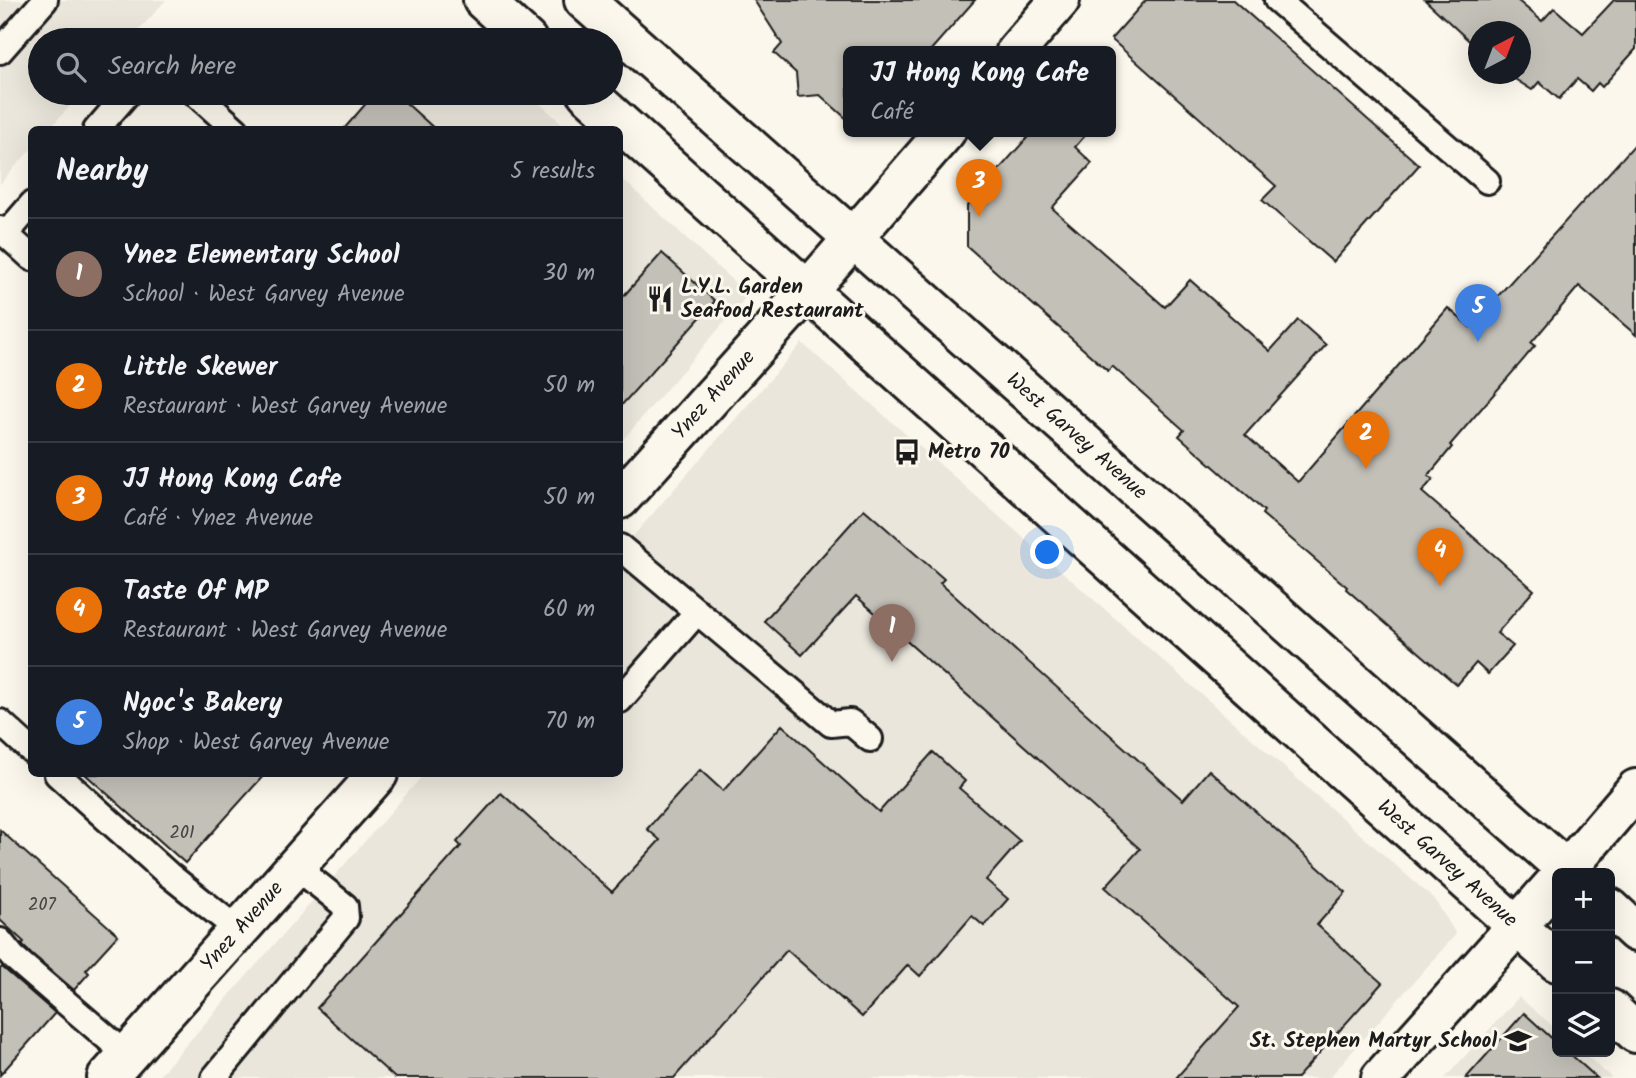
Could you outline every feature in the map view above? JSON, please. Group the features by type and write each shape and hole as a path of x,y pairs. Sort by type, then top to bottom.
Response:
{"main road":[{"path":"482,0 514,28"},
{"name":"West Garvey Avenue","path":"584,0 616,28"},
{"path":"1020,46 1060,0"},
{"name":"West Garvey Avenue","path":"623,35 1557,868"},
{"name":"West Garvey Avenue","path":"601,105 1552,958"},
{"name":"Ynez Avenue","path":"623,496 809,289 941,137"},
{"name":"Ynez Avenue","path":"117,1066 375,777"},
{"path":"1569,868 1636,789"},
{"path":"1381,1078 1552,887"},
{"path":"1615,913 1636,932"},
{"path":"1615,1014 1636,1033"}],"lane":[{"path":"0,51 45,0"},
{"path":"1277,0 1487,181"},
{"path":"99,126 118,105"},
{"path":"208,105 232,126"},
{"path":"28,208 3,232 28,254"},
{"path":"623,550 831,724 850,722 870,739"},
{"path":"623,696 696,612"},
{"path":"0,722 28,747"},
{"path":"60,777 168,874 238,929"},
{"path":"214,1078 346,918 345,906 295,866"},
{"path":"0,941 117,1066"}],"shaded area":[{"path":"0,0 166,0 141,28 28,28 28,105 71,105 52,126 28,126 28,152 0,184"},
{"path":"369,105 541,105 565,126 350,126"},
{"path":"623,180 748,295 623,440"},
{"path":"802,343 1435,900 1456,934 1329,1078 157,1078 421,777 623,777 623,548"},
{"name":"St. Stephen Martyr School","path":"1519,997 1552,1026 1552,1057 1588,1057 1612,1078 1445,1078"}],"building":[{"path":"754,0 975,0 934,46 843,46 843,116 820,95 798,97 796,73 774,53 782,44"},
{"path":"1146,0 1233,0 1419,165 1333,262 1262,200 1276,186 1111,39"},
{"path":"1425,0 1517,0 1542,21 1554,8 1583,33 1614,0 1636,0 1636,49 1602,87 1598,83 1591,91 1577,79 1559,99 1539,82 1532,90 1523,84 1531,84 1531,21 1468,21 1468,40"},
{"path":"365,105 408,105 432,126 346,126"},
{"path":"1028,137 1084,137 1075,147 1092,163 1052,208 1165,307 1190,280 1270,351 1298,320 1326,345 1245,435 1298,482 1448,308 1470,327 1636,143 1636,335 1579,286 1531,343 1535,346 1450,445 1452,447 1428,476 1433,479 1422,492 1534,590 1497,633 1513,646 1488,674 1476,663 1457,685 1262,514 1264,511 1179,436 1184,430 1112,366 1108,371 967,246 967,206"},
{"path":"662,253 715,301 623,404 623,297"},
{"path":"864,509 944,579 940,583 1183,800 1209,770 1346,892 1317,925 1382,983 1297,1078 1176,1078 1239,1007 1105,887 1140,849 856,596 802,655 764,621"},
{"path":"782,725 879,812 933,752 965,781 959,788 1020,841 986,880 1008,899 984,926 972,916 920,976 908,965 862,1017 787,950 674,1078 395,1078 317,1008 461,846 457,842 501,793 612,892 660,840 647,829 700,770 723,791"},
{"path":"88,777 262,777 185,863"},
{"path":"0,830 118,935 86,970 89,973 74,990 24,947 24,942 0,920"},
{"path":"2,967 55,1013 0,1075 0,969"},
{"name":"St. Stephen Martyr School","path":"1524,1013 1552,1038 1552,1057 1574,1057 1597,1078 1466,1078"}],"place":[{"name":"JJ Hong Kong Cafe","path":"979,217"},
{"name":"L.Y.L. Garden Seafood Restaurant","path":"660,299"},
{"name":"Ngoc's Bakery","path":"1478,342"},
{"name":"Metro 70","path":"907,452"},
{"name":"Little Skewer","path":"1366,469"},
{"name":"Taste Of MP","path":"1440,586"},
{"name":"Ynez Elementary School","path":"892,662"},
{"name":"St. Stephen Martyr School","path":"1518,1041"}]}
